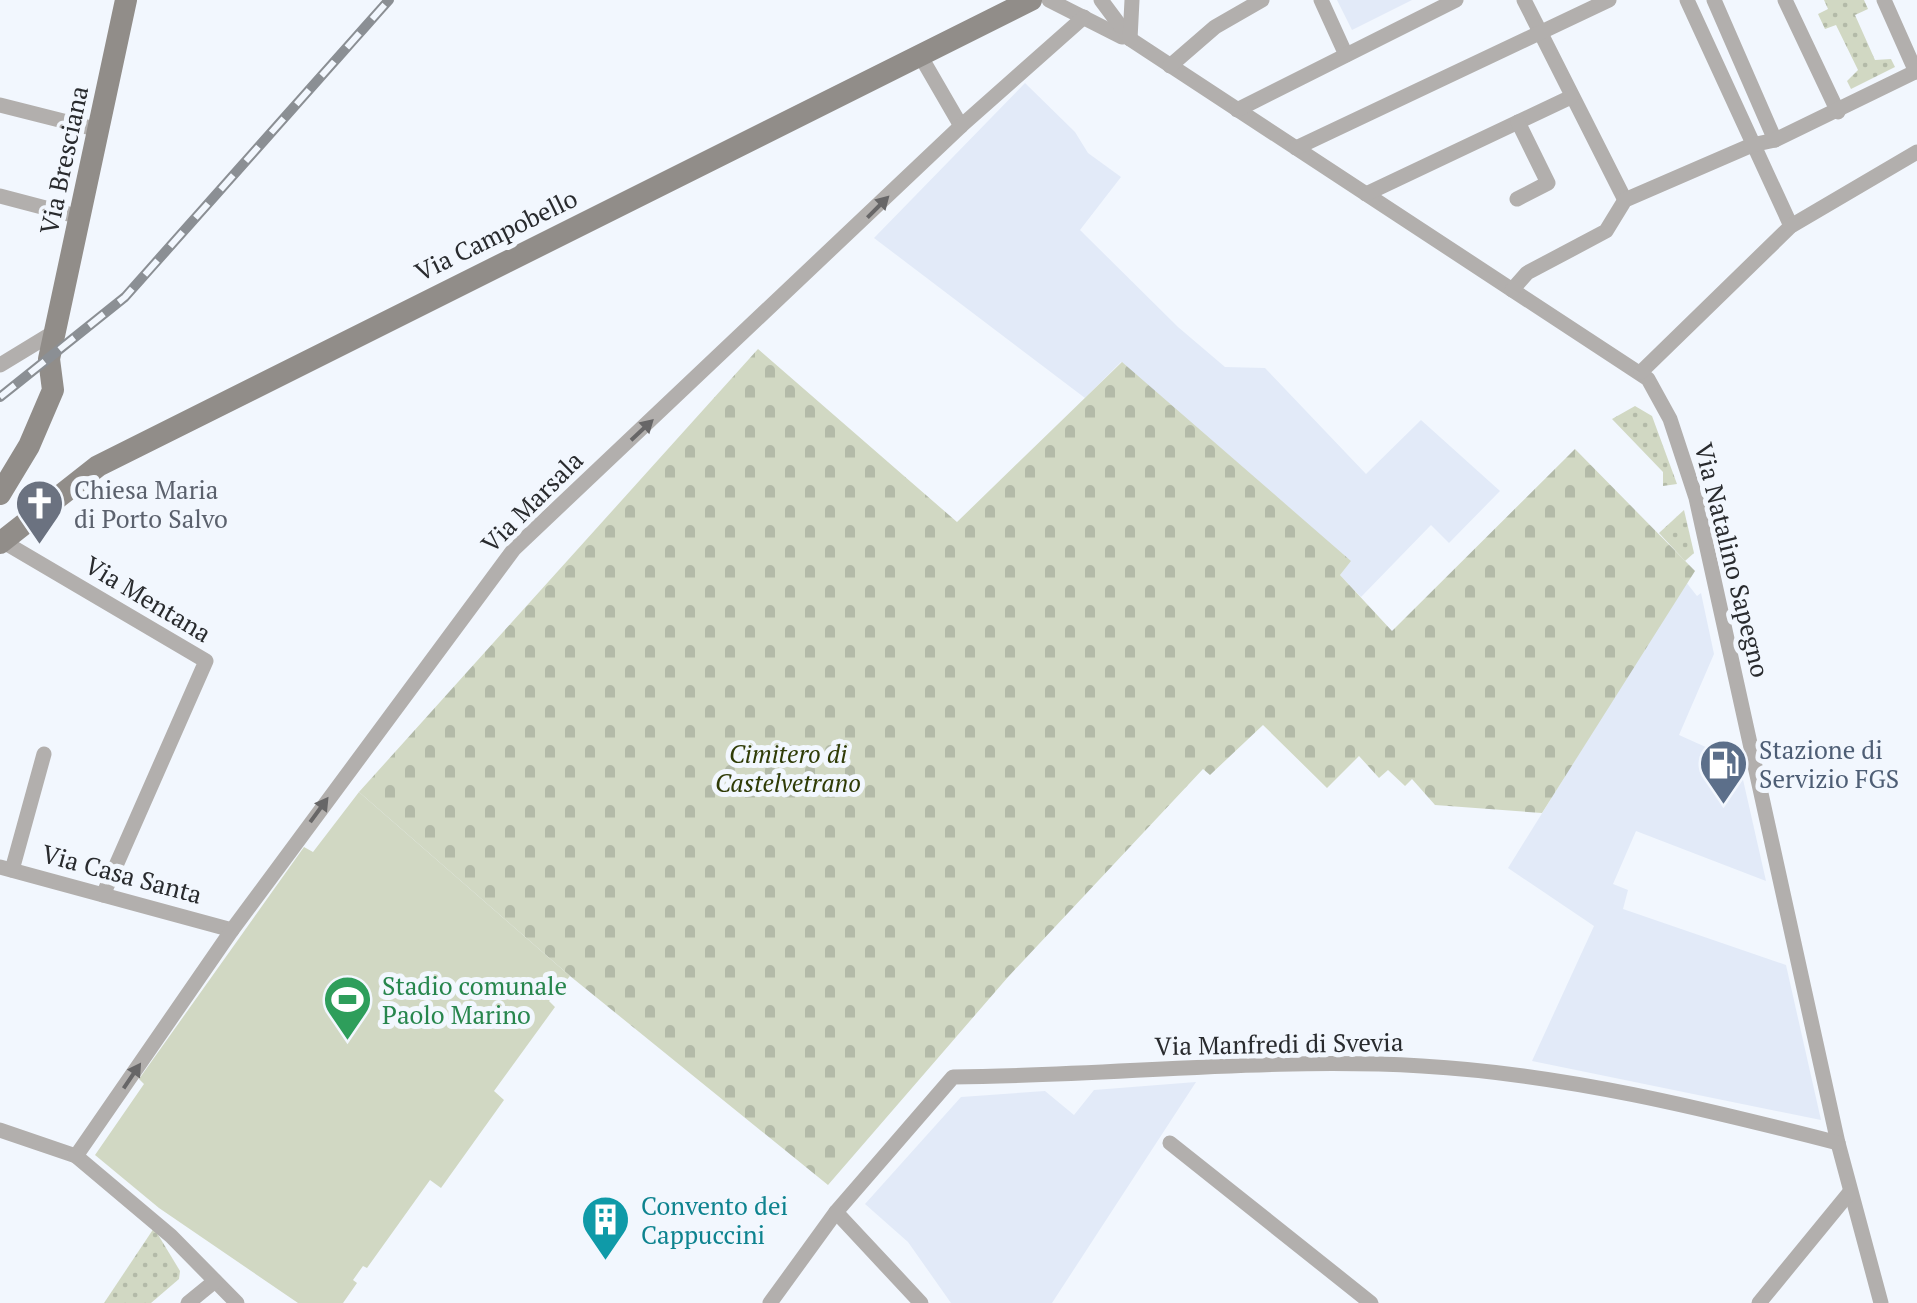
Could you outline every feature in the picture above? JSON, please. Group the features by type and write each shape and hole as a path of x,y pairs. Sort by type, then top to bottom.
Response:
{"main road":[{"name":"Via Bresciana","path":"0,494 29,446 54,390 50,359 126,0"},
{"name":"Via Campobello","path":"1,542 69,486 114,458 1031,0"}],"street":[{"name":"Via Natalino Sapegno","path":"1049,0 1130,39 1641,372 1670,418 1696,498 1838,1144 1881,1303"},
{"name":"Via Natalino Sapegno","path":"1101,0 1130,39"},
{"path":"1130,39 1132,0"},
{"path":"1170,66 1215,27 1262,0"},
{"path":"1321,0 1346,55"},
{"path":"1237,110 1456,0"},
{"path":"1524,0 1625,200"},
{"path":"1296,148 1609,0"},
{"path":"1687,0 1791,226"},
{"path":"1714,0 1775,140"},
{"path":"1785,0 1838,112"},
{"path":"1512,290 1527,273 1606,231 1625,200 1752,144 1775,140 1917,72 1884,0"},
{"name":"Via Marsala","path":"76,1156 232,930 514,549 960,126 1084,17"},
{"path":"921,57 960,126"},
{"path":"1366,194 1571,96"},
{"path":"0,106 98,130"},
{"path":"1517,199 1548,183 1518,122"},
{"path":"1641,372 1791,226 1917,152"},
{"path":"0,196 80,217"},
{"path":"0,366 56,331"},
{"name":"Via Mentana","path":"1,542 206,661 103,894"},
{"path":"6,869 44,754"},
{"name":"Via Casa Santa","path":"6,869 232,930"},
{"name":"Via Manfredi di Svevia","path":"836,1212 953,1078 1324,1064 1422,1066 1562,1080 1838,1144"},
{"path":"0,1130 76,1156 171,1236 237,1303"},
{"path":"1170,1143 1371,1303"},
{"path":"1759,1303 1850,1192"},
{"path":"770,1303 836,1212 921,1303"},
{"path":"188,1303 215,1281"}],"shaded area":[{"path":"1337,0 1412,0 1352,30"},
{"path":"1025,83 1075,132 1088,153 1121,177 1080,230 1178,327 1225,367 1265,368 1366,474 1421,420 1500,491 1449,543 1431,525 1361,597 1340,575 1350,561 1121,362 1085,398 874,238"},
{"path":"1686,582 1697,596 1701,593 1714,654 1679,735 1739,762 1766,881 1636,831 1613,884 1628,890 1623,909 1786,965 1821,1120 1532,1061 1594,926 1508,868"},
{"path":"1196,1082 1052,1303 951,1303 908,1242 865,1204 961,1097 1045,1091 1074,1115 1094,1090"}],"green space":[{"path":"1824,0 1864,0 1868,9 1855,15 1875,60 1891,59 1895,67 1851,89 1847,81 1858,70 1836,25 1825,29 1818,14 1828,9"},
{"name":"Cimitero di Castelvetrano","path":"758,349 957,522 1122,362 1351,561 1340,575 1392,631 1575,449 1695,571 1542,813 1435,805 1412,779 1405,786 1388,770 1379,778 1359,756 1327,788 1263,725 1210,775 1203,769 1008,977 828,1185 570,976 359,792"},
{"path":"1635,406 1652,416 1677,484 1663,486 1663,472 1612,419"},
{"path":"1684,510 1694,553 1685,561 1659,533"},
{"name":"Stadio comunale Paolo Marino","path":"359,792 570,976 549,1001 555,1007 494,1091 504,1100 441,1188 430,1180 367,1268 363,1266 353,1280 357,1283 343,1303 298,1303 159,1208 95,1155 144,1084 139,1079 304,847 313,852"},
{"path":"154,1228 180,1271 179,1279 151,1303 104,1303"}],"railway":[{"path":"0,397 125,297 389,0"}],"place":[{"name":"Chiesa Maria di Porto Salvo","path":"39,546"},
{"name":"Stazione di Servizio FGS","path":"1724,806"},
{"name":"Stadio comunale Paolo Marino","path":"347,1042"},
{"name":"Convento dei Cappuccini","path":"606,1262"}]}
